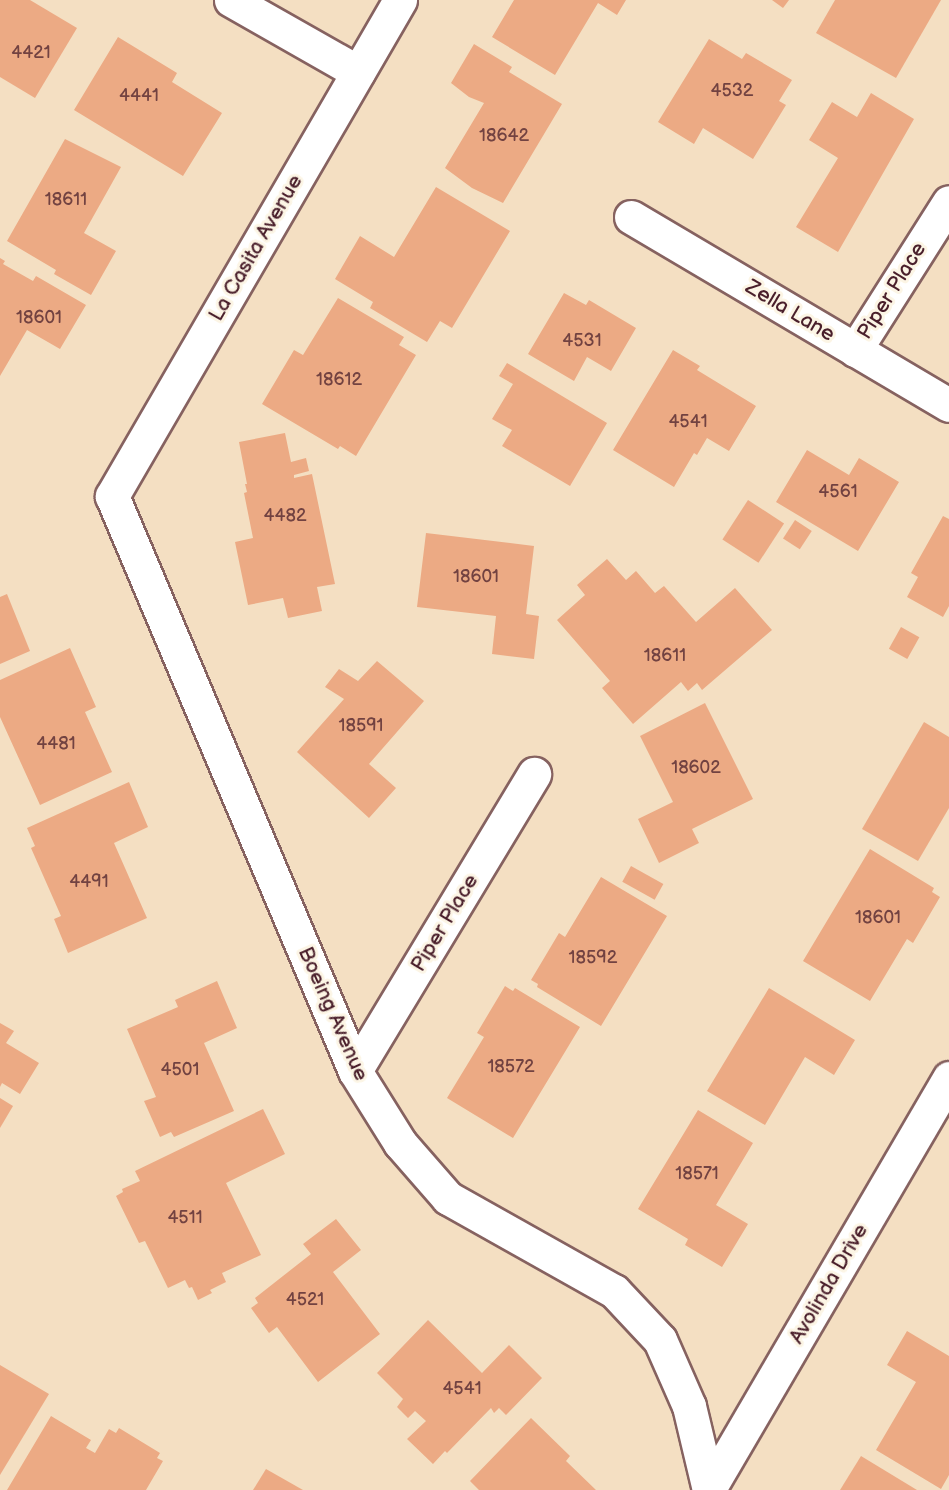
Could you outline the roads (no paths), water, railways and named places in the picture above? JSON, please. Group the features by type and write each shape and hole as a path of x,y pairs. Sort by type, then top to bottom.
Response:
{"street":[{"path":"231,0 358,72"},
{"name":"La Casita Avenue","path":"112,496 400,0"},
{"name":"Piper Place","path":"855,350 949,202"},
{"name":"Zella Lane","path":"631,217 949,405"},
{"name":"Boeing Avenue","path":"112,496 355,1071 400,1143 448,1198 614,1291 660,1340 689,1406 709,1489"},
{"name":"Piper Place","path":"355,1071 534,774"},
{"name":"Avolinda Drive","path":"709,1489 949,1078"}]}
